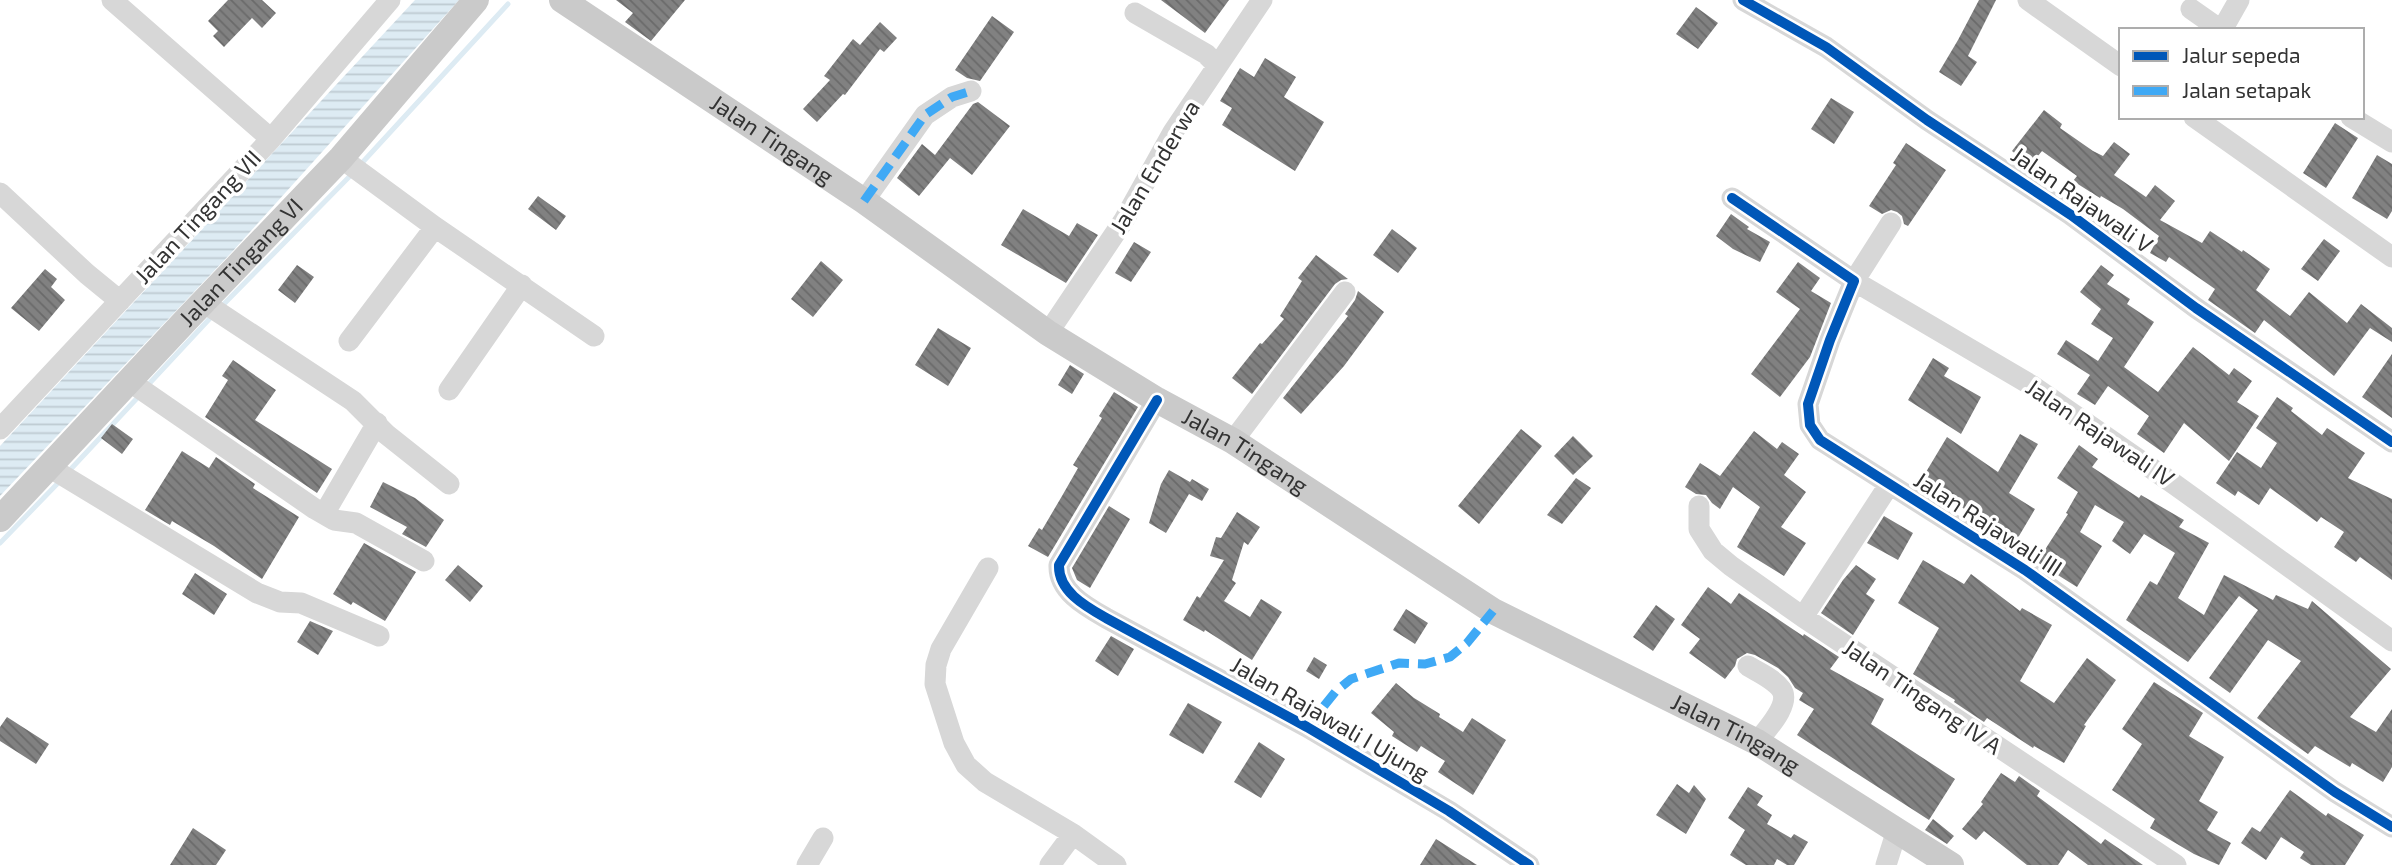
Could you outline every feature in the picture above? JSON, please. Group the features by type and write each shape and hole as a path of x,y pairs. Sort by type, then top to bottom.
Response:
{"main road":[{"name":"Jalan Tingang VI","path":"0,519 341,158 476,0"},
{"name":"Jalan Tingang","path":"562,0 864,201 1048,333 1157,400 1233,441 1493,611 1757,742 1951,865"}],"street":[{"path":"112,0 271,138"},
{"name":"Jalan Tingang VII","path":"0,429 271,138 390,0"},
{"name":"Jalan Enderwa","path":"1048,333 1124,219 1172,132 1262,0"},
{"name":"Jalan Rajawali V","path":"1742,0 1826,47 1927,120 2071,215 2196,308 2392,442"},
{"path":"2028,0 2119,65"},
{"path":"2223,28 2239,0"},
{"path":"2192,9 2219,28"},
{"path":"1135,13 1206,54 1217,65"},
{"path":"864,201 925,115 952,97 971,91"},
{"path":"2197,119 2392,257"},
{"path":"2354,119 2392,142"},
{"path":"341,158 435,227 594,336"},
{"path":"0,193 120,301"},
{"path":"1732,198 1854,281 1891,223"},
{"path":"349,341 435,227"},
{"name":"Jalan Rajawali III","path":"1854,281 1808,404 1810,425 1820,440 2025,570 2335,792 2392,827"},
{"name":"Jalan Rajawali IV","path":"1854,281 2031,385 2175,484 2392,642"},
{"path":"449,390 522,285"},
{"path":"1233,441 1345,292"},
{"path":"203,302 353,401 386,434 449,484"},
{"path":"129,381 324,514 334,520 356,523 424,561"},
{"name":"Jalan Rajawali I Ujung","path":"1157,400 1059,565 1058,576 1065,586 1081,603 1307,727 1449,811 1526,864"},
{"path":"324,514 377,424"},
{"path":"49,467 257,593 280,602 301,603 379,636"},
{"path":"1802,617 1889,485"},
{"name":"Jalan Tingang IV A","path":"1699,506 1699,529 1713,551 1802,617 2176,865"},
{"path":"988,568 941,649 936,665 935,684 954,743 966,765 985,782 1073,834 1116,865"},
{"path":"1748,666 1782,690 1784,699 1757,742"},
{"path":"1886,865 1897,830"},
{"path":"1050,865 1073,834"},
{"path":"807,865 823,838"}],"shaded area":[{"path":"415,0 459,0 232,252 0,496 0,446"}],"building":[{"path":"228,0 262,0 276,13 262,28 252,18 224,47 213,36 218,31 208,21"},
{"path":"616,0 685,0 651,41 625,22 633,13"},
{"path":"1161,0 1229,0 1205,33"},
{"path":"1979,0 1996,0 1968,56 1977,62 1961,86 1939,72"},
{"path":"1696,7 1718,23 1698,49 1676,34"},
{"path":"992,16 1014,32 980,81 967,78 955,70"},
{"path":"880,22 897,38 884,52 880,49 845,95 843,94 817,122 803,109 830,80 824,76 853,39 860,45"},
{"path":"1265,58 1296,77 1284,97 1324,122 1295,171 1222,125 1232,108 1220,101 1240,68 1254,77"},
{"path":"1831,98 1854,112 1834,144 1811,129"},
{"path":"978,102 1010,126 972,175 950,158 919,196 897,178 922,144 935,155 973,104"},
{"path":"2044,110 2062,124 2060,128 2093,151 2103,156 2114,142 2130,154 2114,175 2146,197 2155,185 2175,201 2160,220 2202,243 2210,231 2270,269 2256,290 2290,316 2309,292 2347,323 2361,304 2392,328 2392,342 2370,328 2334,376 2264,320 2255,333 2208,300 2215,289 2169,257 2166,262 2150,253 2159,236 2123,209 2073,181 2077,176 2042,151 2030,166 2012,151"},
{"path":"2335,123 2358,138 2326,188 2303,173"},
{"path":"1906,143 1946,170 1908,226 1897,212 1891,210 1882,214 1869,206 1896,165 1893,163"},
{"path":"2377,155 2392,164 2392,211 2387,219 2352,198"},
{"path":"538,196 566,216 556,230 528,209"},
{"path":"1023,209 1069,236 1077,223 1098,235 1066,283 1001,245"},
{"path":"1731,214 1749,227 1747,229 1770,242 1760,262 1733,249 1716,236"},
{"path":"1392,229 1417,248 1398,273 1373,255"},
{"path":"2324,239 2340,251 2318,281 2301,269"},
{"path":"1134,242 1151,252 1131,282 1115,273"},
{"path":"1316,255 1348,279 1335,284 1252,394 1232,378 1260,343 1262,344 1284,319 1280,316 1302,281 1298,278"},
{"path":"821,261 843,280 813,317 791,299"},
{"path":"1798,262 1820,278 1811,291 1831,303 1810,357 1780,397 1751,374 1800,309 1776,292"},
{"path":"297,265 314,277 295,303 278,290"},
{"path":"2101,265 2114,275 2107,284 2130,299 2127,304 2154,322 2124,367 2158,392 2193,347 2229,375 2234,368 2252,381 2237,402 2259,416 2229,461 2184,423 2164,453 2137,434 2149,416 2108,386 2095,405 2077,394 2090,375 2057,354 2066,340 2098,361 2113,338 2091,324 2101,309 2080,292"},
{"path":"45,269 57,279 51,287 65,300 39,331 11,308"},
{"path":"1358,291 1384,312 1344,366 1301,414 1283,398 1348,316 1345,314"},
{"path":"938,328 971,348 948,386 915,365"},
{"path":"2392,354 2392,418 2362,397"},
{"path":"1933,358 1949,368 1944,376 1981,397 1961,434 1908,400"},
{"path":"233,360 276,390 255,420 332,469 317,493 205,417 228,380 222,376"},
{"path":"1070,365 1084,374 1072,394 1058,385"},
{"path":"1114,392 1138,407 1048,557 1028,546 1039,528 1042,530 1078,468 1073,465 1102,418 1099,416"},
{"path":"2277,397 2322,435 2327,428 2365,453 2348,478 2392,499 2392,580 2360,557 2356,562 2334,547 2344,532 2321,517 2317,522 2270,488 2259,505 2238,491 2235,496 2216,483 2237,452 2261,468 2277,443 2256,428"},
{"path":"112,424 133,439 122,454 101,438"},
{"path":"1521,429 1542,446 1479,524 1458,506"},
{"path":"1754,431 1777,449 1782,442 1799,454 1784,475 1806,492 1781,527 1806,543 1784,576 1737,547 1760,507 1733,487 1720,509 1706,495 1696,494 1685,487 1700,463 1720,476"},
{"path":"2020,434 2038,444 2009,493 2035,509 2016,541 1950,500 1953,496 1923,477 1947,437 1998,472"},
{"path":"1573,436 1593,456 1573,475 1554,456"},
{"path":"2079,445 2098,459 2092,467 2139,498 2141,495 2184,520 2179,527 2209,543 2178,598 2204,615 2224,575 2273,600 2276,595 2308,609 2312,601 2391,669 2350,717 2376,732 2392,709 2392,767 2383,782 2352,763 2350,767 2315,746 2308,754 2257,718 2301,661 2268,640 2230,693 2209,678 2258,610 2239,596 2188,662 2126,620 2150,581 2157,585 2175,553 2144,534 2130,554 2112,541 2124,522 2095,505 2080,532 2102,546 2077,587 2037,562 2068,514 2066,513 2078,492 2057,478"},
{"path":"182,451 209,468 216,457 255,484 253,488 299,517 262,579 172,521 170,525 145,510"},
{"path":"1169,470 1209,489 1202,501 1189,494 1166,533 1149,523 1161,484"},
{"path":"1576,478 1591,488 1562,524 1547,515"},
{"path":"383,482 415,498 444,520 426,547 402,534 407,527 370,507"},
{"path":"1109,506 1130,519 1090,588 1077,580 1072,568"},
{"path":"1237,512 1260,527 1248,545 1244,542 1232,580 1236,583 1224,601 1250,617 1261,599 1282,612 1252,660 1205,630 1204,632 1183,620 1224,560 1210,556 1216,537 1221,538"},
{"path":"1884,516 1913,533 1898,560 1867,543"},
{"path":"364,543 416,572 385,621 353,602 351,605 333,594"},
{"path":"1923,560 1964,584 1971,574 2020,611 2022,608 2052,625 2020,681 2054,703 2087,658 2116,680 2084,725 2086,726 2064,763 2034,746 2033,748 1987,718 1984,722 1913,674 1939,628 1898,603"},
{"path":"458,565 483,586 470,602 445,580"},
{"path":"1856,565 1876,579 1866,594 1875,600 1853,635 1821,613"},
{"path":"195,573 227,594 214,615 182,594"},
{"path":"1708,587 1731,604 1739,593 1803,636 1804,634 1839,657 1830,669 1884,699 1871,724 1955,779 1929,820 1797,735 1814,709 1799,700 1803,693 1795,688 1778,668 1747,653 1737,659 1725,679 1689,653 1700,639 1681,625"},
{"path":"1656,605 1675,619 1653,651 1633,637"},
{"path":"1406,609 1428,623 1415,644 1393,630"},
{"path":"310,621 333,631 318,655 297,642"},
{"path":"1111,636 1134,649 1118,676 1095,661"},
{"path":"1314,657 1327,665 1319,679 1306,671"},
{"path":"2154,682 2203,713 2189,736 2224,757 2199,801 2218,812 2207,830 2231,843 2219,865 2194,854 2150,828 2155,819 2112,790 2142,744 2122,729"},
{"path":"1396,683 1463,732 1472,718 1506,740 1473,795 1438,772 1445,761 1421,746 1417,752 1392,736 1394,732 1371,713"},
{"path":"1188,703 1222,722 1203,754 1169,735"},
{"path":"7,717 49,744 36,764 0,741 0,727"},
{"path":"1259,742 1285,759 1261,798 1234,782"},
{"path":"2001,773 2015,782 2019,776 2040,791 2037,796 2101,844 2105,839 2143,865 2088,865 2068,850 2058,865 2027,865 1984,831 1976,840 1962,829 1983,804 1981,802"},
{"path":"1677,784 1689,793 1694,785 1706,799 1686,834 1656,815"},
{"path":"1748,787 1763,796 1757,805 1772,815 1767,824 1791,838 1794,834 1808,842 1794,865 1787,865 1777,859 1774,865 1746,865 1730,855 1745,830 1728,818"},
{"path":"2290,790 2326,816 2328,813 2364,835 2345,865 2311,865 2300,858 2304,852 2281,837 2266,860 2241,843 2252,827 2260,832"},
{"path":"1933,819 1954,836 1947,844 1925,830"},
{"path":"193,828 226,850 216,865 170,865"},
{"path":"1436,839 1477,865 1420,865"}],"waterway":[{"path":"361,164 508,4"},
{"path":"221,307 352,174"},
{"path":"147,386 214,314"},
{"path":"69,471 141,394"},
{"path":"0,543 60,481"}],"marked path":[{"path":"864,201 925,115 952,97 971,91"},
{"path":"1307,727 1336,691 1351,679 1399,663 1425,664 1450,657 1467,643 1493,611"}],"cycle path":[{"path":"1743,0 1826,47 1927,120 2071,215 2196,308 2392,442"},
{"path":"1732,198 1854,281 1808,404 1810,425 1820,440 2025,570 2335,792 2392,827"},
{"path":"1157,400 1059,565 1063,583 1068,590 1098,613 1307,727 1449,811 1529,865"}]}
